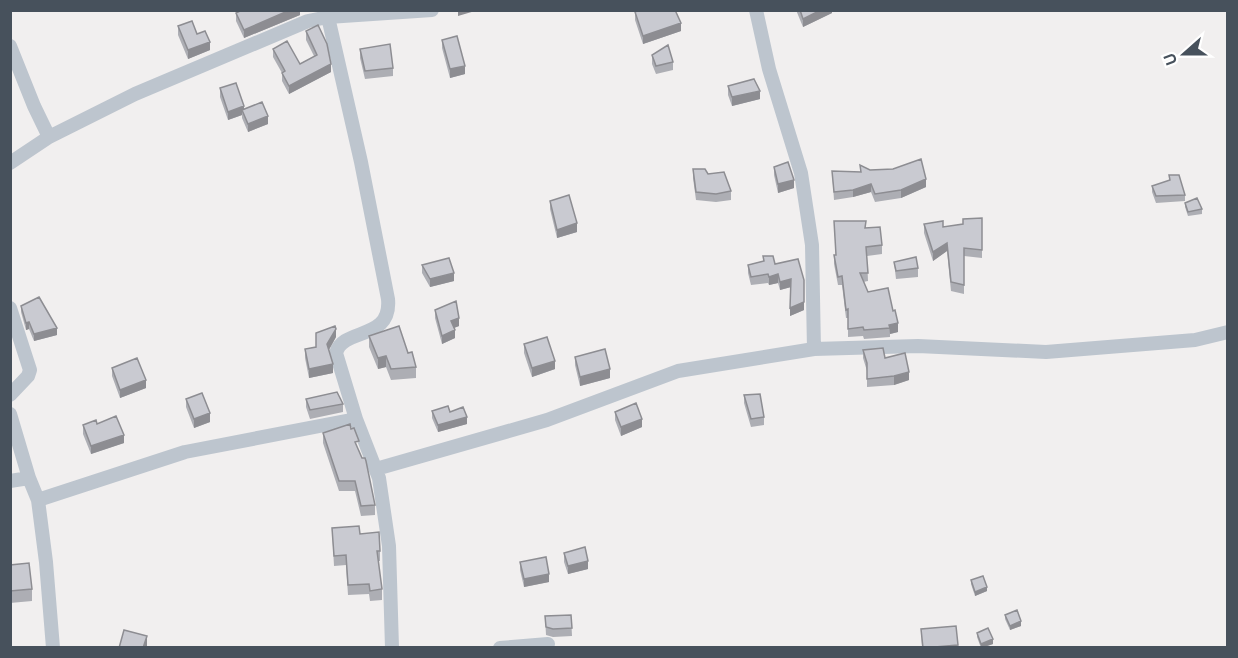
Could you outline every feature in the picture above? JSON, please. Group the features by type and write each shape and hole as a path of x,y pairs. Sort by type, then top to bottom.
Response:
{"street":[{"path":"10,163 49,137 135,94 277,32 308,21 328,17 432,10"},
{"path":"756,10 769,69 801,173 812,245 814,349"},
{"path":"328,17 361,162 389,310 385,320 338,348 336,353 356,418 376,469 389,546 392,648"},
{"path":"10,46 49,137"},
{"path":"10,308 30,370 28,376 10,395"},
{"path":"376,469 547,420 678,371 814,349 918,346 1046,352 1195,340 1227,332"},
{"path":"10,414 38,500 53,648"},
{"path":"38,500 186,452 356,418"},
{"path":"10,481 29,478"},
{"path":"500,648 548,644"}],"building":[{"path":"242,10 290,10 244,30 236,13"},
{"path":"675,10 681,23 643,36 635,12"},
{"path":"800,10 821,10 803,19"},
{"path":"192,21 197,34 205,31 210,42 188,50 178,26"},
{"path":"318,25 327,44 331,64 289,86 282,73 285,71 273,49 287,41 300,64 317,55 306,31"},
{"path":"457,36 465,66 450,69 442,40"},
{"path":"390,44 393,68 365,71 360,49"},
{"path":"668,45 673,62 656,66 652,55"},
{"path":"754,79 760,91 732,97 728,86"},
{"path":"236,83 244,106 228,112 220,88"},
{"path":"262,102 268,116 248,124 242,110"},
{"path":"921,159 926,179 901,190 875,194 871,184 853,190 834,192 832,171 861,172 860,165 870,170 893,169"},
{"path":"788,162 794,180 778,184 774,167"},
{"path":"693,169 705,169 708,174 724,172 731,191 716,194 696,192"},
{"path":"1169,175 1179,175 1185,195 1156,196 1152,186 1170,180"},
{"path":"569,195 577,223 557,230 550,201"},
{"path":"1197,198 1202,209 1188,212 1185,203"},
{"path":"982,218 982,250 964,248 964,285 951,282 947,243 933,252 924,224 943,221 943,227 963,224 963,219"},
{"path":"834,221 866,221 865,228 880,227 882,245 866,247 868,273 860,273 868,292 888,288 898,323 889,325 890,328 848,329 848,309 846,310 842,276 838,277 834,255 836,255"},
{"path":"763,256 773,256 775,264 798,259 804,280 804,302 790,308 791,279 780,282 778,274 769,277 768,274 751,277 748,265 764,261"},
{"path":"916,257 918,268 896,271 894,262"},
{"path":"449,258 454,273 430,279 422,265"},
{"path":"39,297 57,328 34,334 29,322 26,323 21,306"},
{"path":"456,301 459,318 451,321 455,330 442,336 435,310"},
{"path":"335,326 336,329 327,344 333,364 309,369 305,349 316,347 316,333"},
{"path":"399,326 408,353 412,352 416,367 391,369 386,356 378,358 369,336"},
{"path":"547,337 555,361 532,368 524,344"},
{"path":"883,348 885,358 905,353 909,372 867,379 867,363 863,350"},
{"path":"605,349 610,369 580,377 575,357"},
{"path":"137,358 146,380 120,390 112,368"},
{"path":"337,392 343,404 310,410 306,399"},
{"path":"202,393 210,413 194,419 186,399"},
{"path":"760,394 764,417 751,419 744,395"},
{"path":"636,403 642,419 621,427 615,412"},
{"path":"448,406 450,412 463,407 467,417 438,425 432,411"},
{"path":"116,416 124,435 91,446 83,425 96,420 97,424"},
{"path":"350,424 359,441 355,442 362,458 366,461 375,505 361,506 355,481 339,481 323,433"},
{"path":"359,526 360,534 379,532 380,551 377,551 382,589 370,591 369,584 348,585 346,555 334,556 332,528"},
{"path":"585,547 588,561 568,566 564,553"},
{"path":"546,557 549,574 524,579 520,562"},
{"path":"29,563 32,589 10,591 10,565"},
{"path":"983,576 987,587 975,592 971,580"},
{"path":"1017,610 1021,621 1010,626 1005,615"},
{"path":"571,615 572,628 546,627 545,616"},
{"path":"956,626 958,645 923,648 921,629"},
{"path":"988,628 993,639 981,644 977,633"},
{"path":"124,630 147,636 143,648 119,648"}]}
